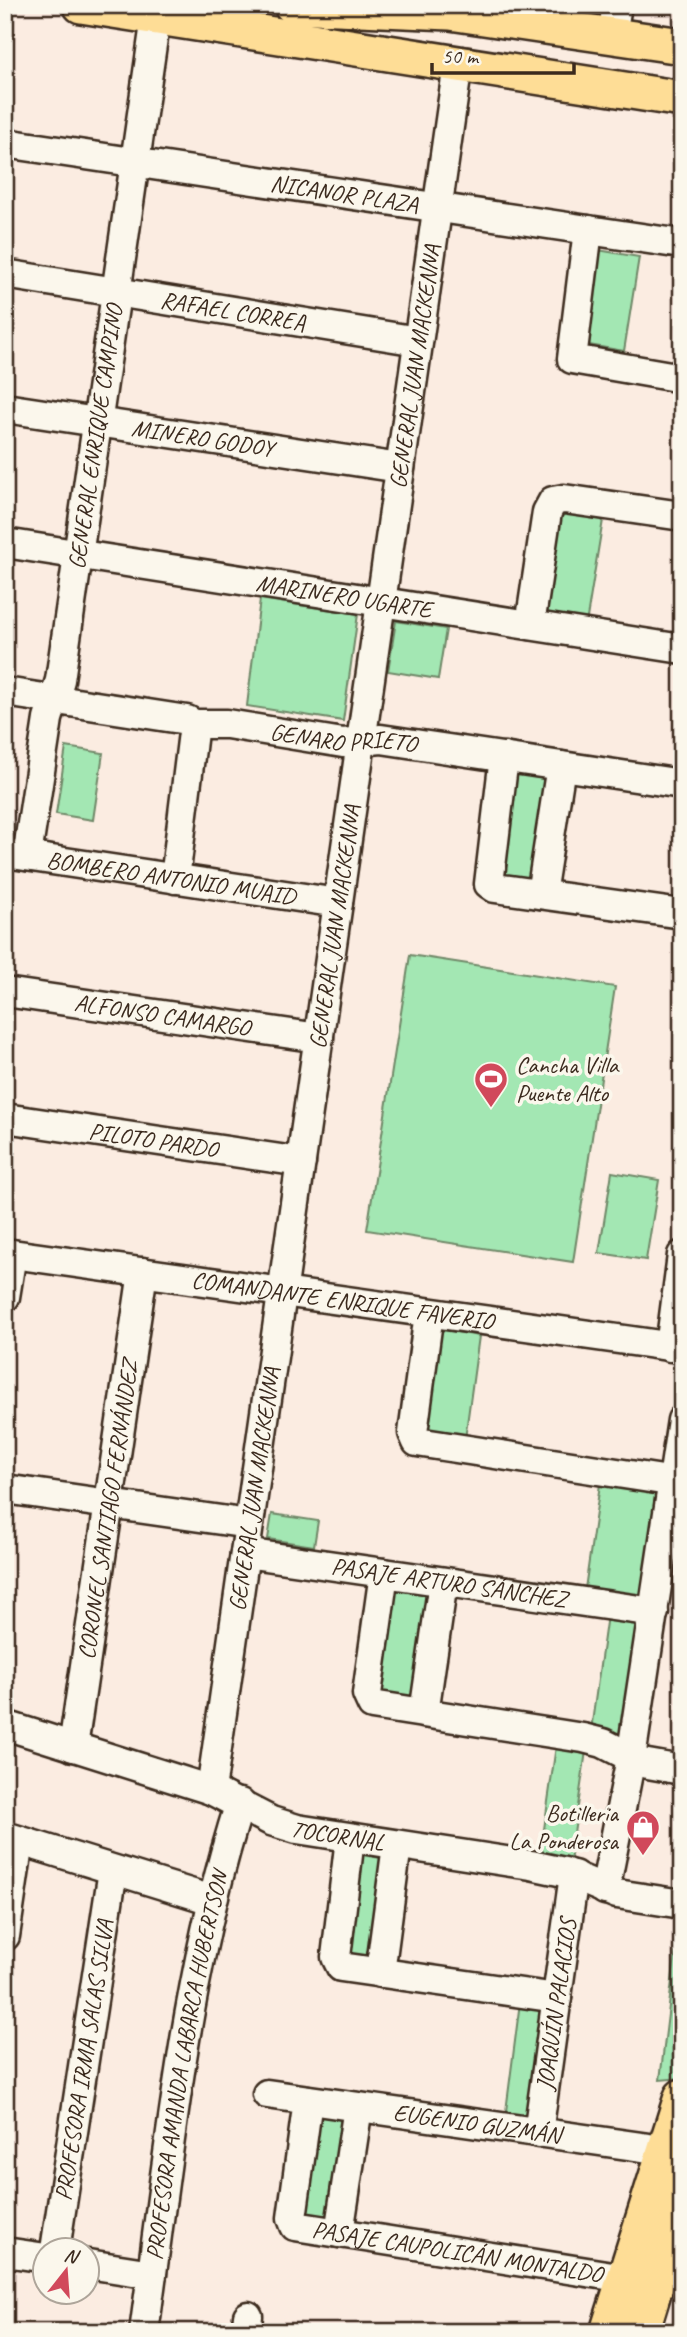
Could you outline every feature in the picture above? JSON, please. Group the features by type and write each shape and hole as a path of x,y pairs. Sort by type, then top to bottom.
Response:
{"main road":[{"path":"81,5 682,99"},
{"path":"292,5 487,11 561,28 614,20 682,46"},
{"path":"538,77 553,69 563,57 566,45 561,28"},
{"path":"608,2332 655,2279 682,2097"},
{"path":"641,2332 682,2197"}],"street":[{"name":"GENERAL ENRIQUE CAMPINO","path":"16,855 48,719 60,680 156,17"},
{"name":"GENERAL JUAN MACKENNA","path":"211,1790 458,64"},
{"name":"NICANOR PLAZA","path":"5,143 682,244"},
{"path":"588,230 572,359 682,378"},
{"name":"RAFAEL CORREA","path":"5,274 418,341"},
{"name":"MINERO GODOY","path":"5,408 400,468"},
{"path":"530,625 547,512 553,501 565,499 682,516"},
{"name":"MARINERO UGARTE","path":"5,543 682,649"},
{"name":"GENARO PRIETO","path":"5,692 187,720 194,724 226,724 343,743 381,739 682,784"},
{"path":"175,878 194,724"},
{"path":"504,757 489,884 495,888 682,914"},
{"path":"541,894 561,766"},
{"name":"BOMBERO ANTONIO MUAID","path":"16,855 338,903"},
{"name":"ALFONSO CAMARGO","path":"5,992 318,1038"},
{"name":"PILOTO PARDO","path":"5,1118 301,1162"},
{"path":"5,1297 8,1254"},
{"name":"COMANDANTE ENRIQUE FAVERIO","path":"8,1254 676,1348"},
{"path":"676,1348 682,1255"},
{"name":"CORONEL SANTIAGO FERNÁNDEZ","path":"73,1746 143,1272"},
{"path":"429,1313 414,1440 677,1482"},
{"path":"606,1890 677,1482 682,1420"},
{"path":"5,1489 249,1524"},
{"name":"PASAJE ARTURO SÁNCHEZ","path":"245,1553 654,1612"},
{"path":"384,1573 367,1694 369,1702 583,1738 603,1743 649,1765 682,1770"},
{"path":"425,1713 443,1581"},
{"name":"TOCORNAL","path":"5,1725 211,1790 284,1826 531,1865 574,1875 606,1890 682,1904"},
{"name":"PROFESORA AMANDA LABARCA HUBERTSON","path":"144,2332 186,2039 212,1900 240,1803"},
{"path":"5,1936 12,1838 212,1900"},
{"path":"350,1838 336,1957 338,1965 557,1997"},
{"path":"380,1973 397,1845"},
{"name":"PROFESORA IRMA SALAS SILVA","path":"57,2236 113,1870"},
{"name":"JOAQUÍN PALACIOS","path":"538,2133 574,1875"},
{"name":"EUGENIO GUZMÁN","path":"267,2094 673,2155"},
{"name":"PASAJE CAUPOLICÁN MONTALDO","path":"308,2100 293,2224 655,2279"},
{"path":"339,2233 358,2107"},
{"path":"5,2252 32,2256"},
{"path":"102,2266 152,2274"}],"green space":[{"path":"5,13 14,14 5,71"},
{"path":"598,250 639,257 624,351 583,344"},
{"path":"558,510 603,520 586,624 542,616"},
{"path":"260,599 358,614 343,721 247,706"},
{"path":"396,621 446,629 438,679 388,671"},
{"path":"66,747 103,753 93,820 56,814"},
{"path":"517,774 550,780 533,883 500,878"},
{"name":"Cancha Villa Puente Alto","path":"410,955 615,987 573,1262 367,1230"},
{"path":"612,1172 659,1180 646,1260 599,1253"},
{"path":"435,1328 479,1336 465,1439 420,1431"},
{"path":"600,1484 663,1492 645,1597 585,1589"},
{"path":"272,1514 318,1521 314,1546 268,1539"},
{"path":"391,1581 431,1589 417,1702 373,1695"},
{"path":"607,1615 642,1621 622,1741 591,1730"},
{"path":"556,1746 586,1751 570,1861 540,1857"},
{"path":"358,1854 386,1859 374,1962 345,1957"},
{"path":"680,1915 682,2078 660,2080"},
{"path":"520,2002 549,2006 533,2123 505,2119"},
{"path":"318,2109 352,2114 335,2220 301,2220"}],"place":[{"name":"Cancha Villa Puente Alto","path":"491,1109"},
{"name":"Botilleria La Ponderosa","path":"643,1857"}]}
